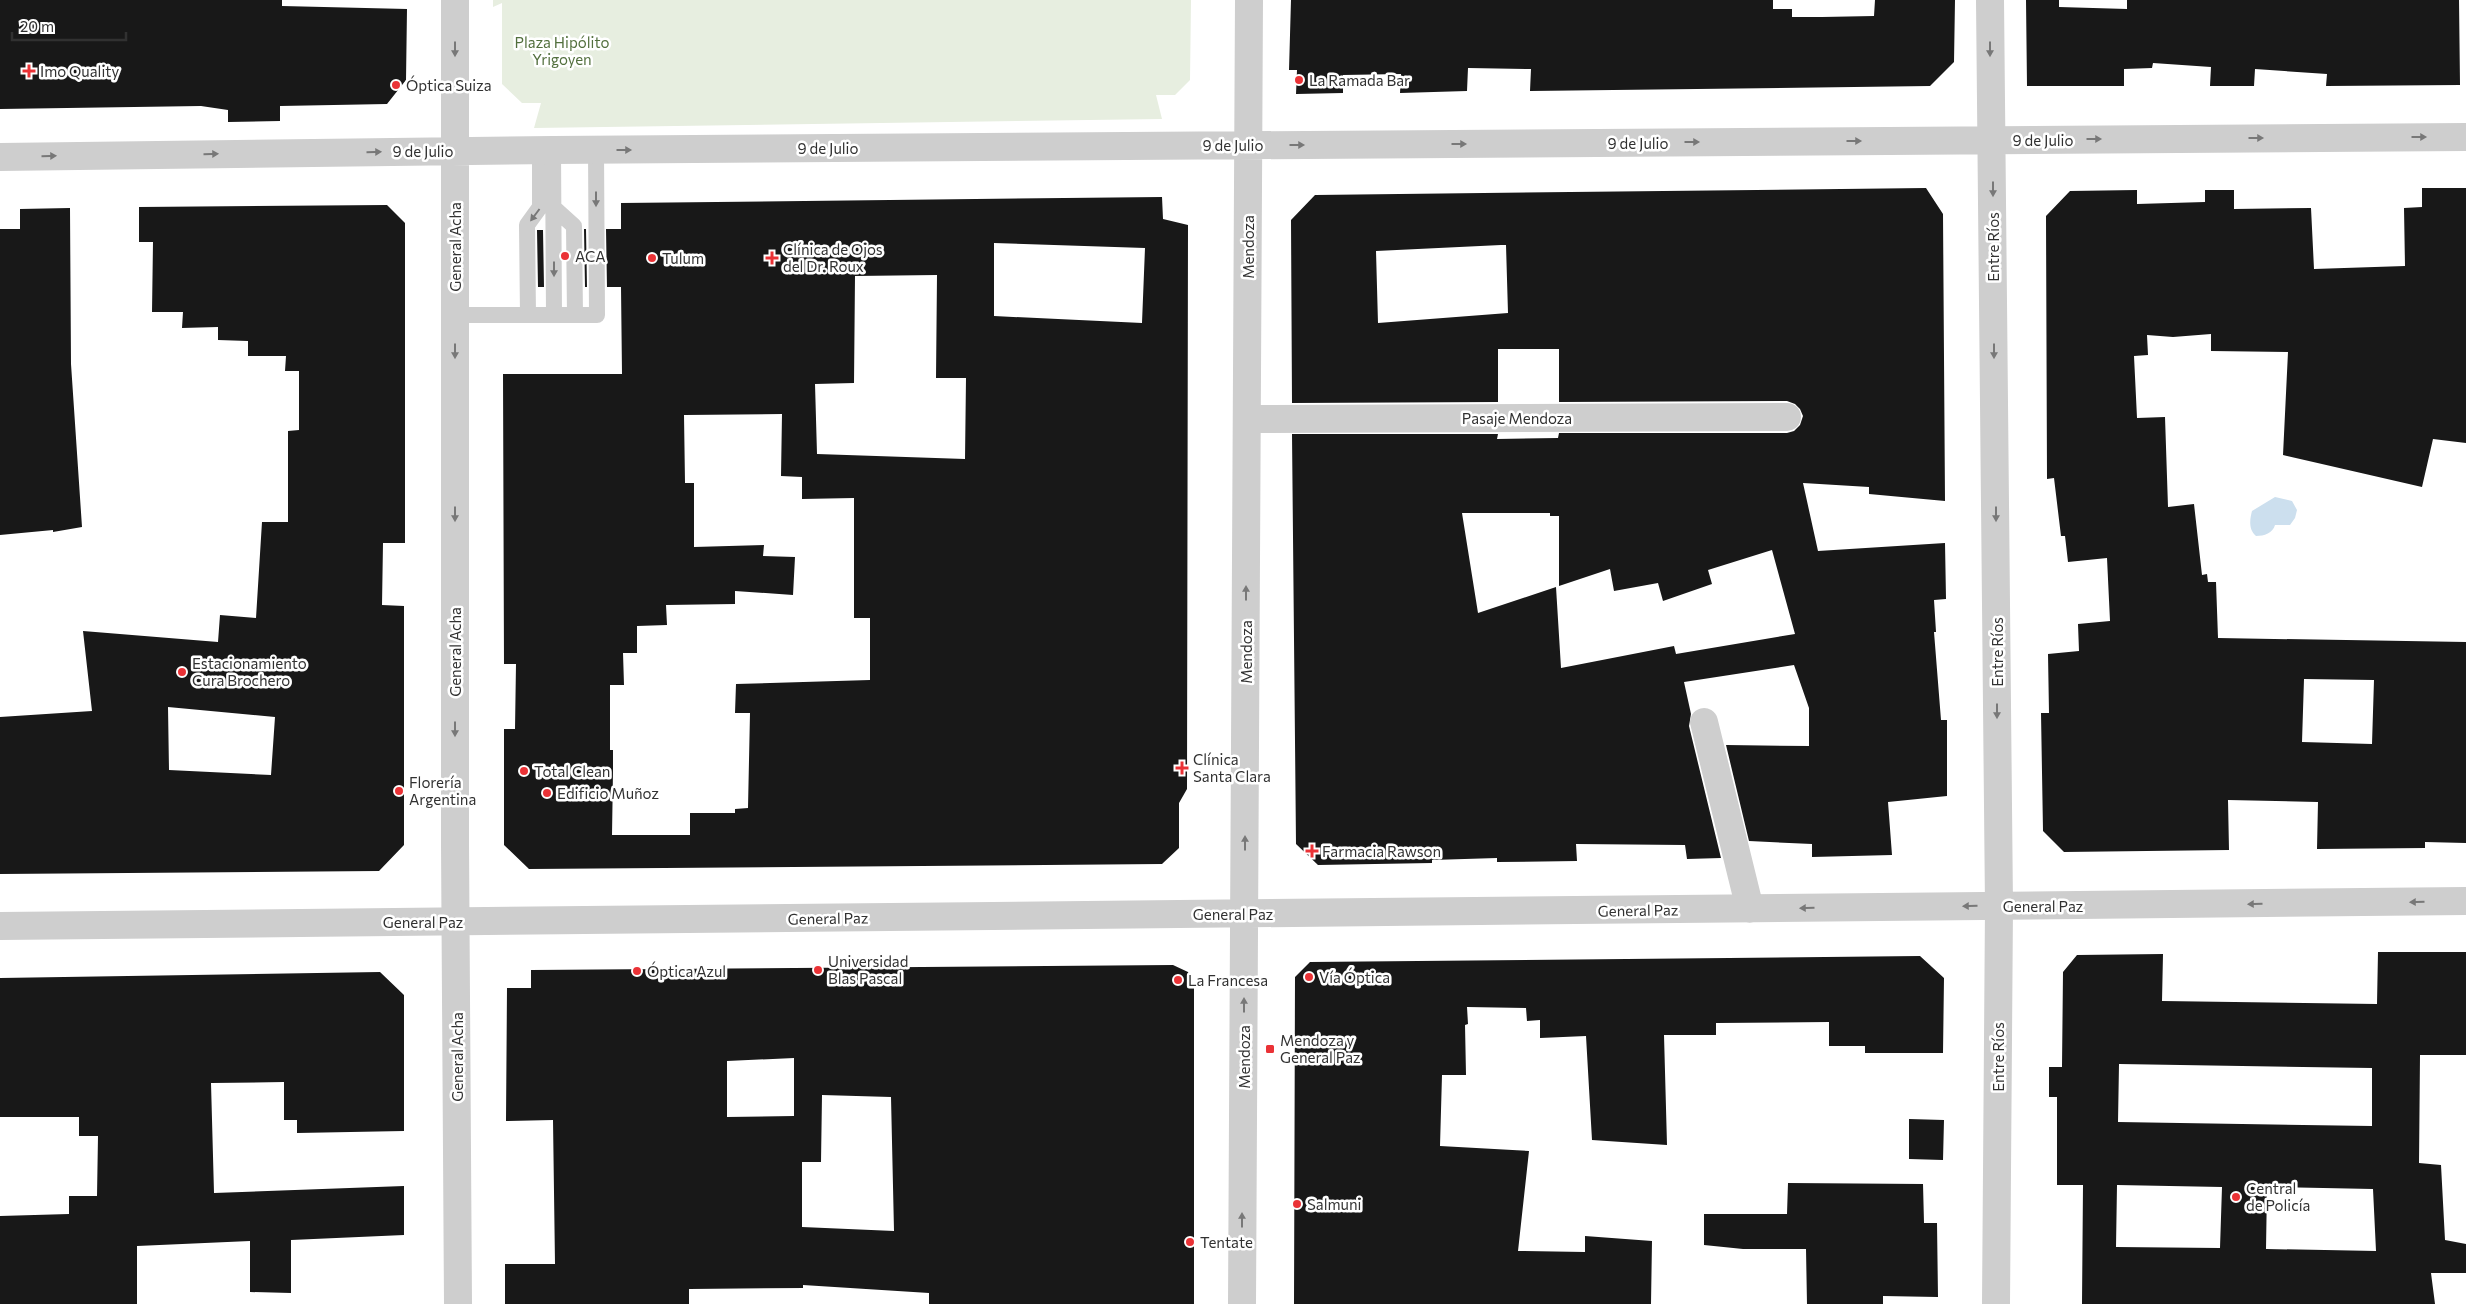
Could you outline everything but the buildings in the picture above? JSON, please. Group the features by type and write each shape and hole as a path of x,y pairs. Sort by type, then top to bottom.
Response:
{"street":[{"name":"General Acha","path":"455,0 458,1304"},
{"name":"Mendoza","path":"1242,1304 1249,0"},
{"name":"Entre Ríos","path":"1990,0 1999,906 1996,1304"},
{"name":"9 de Julio","path":"0,157 547,150 2466,137"},
{"name":"Pasaje Mendoza","path":"1247,420 1787,417"},
{"path":"1704,722 1750,909"},
{"name":"General Paz","path":"0,926 2466,901"}],"lane":[{"path":"547,150 553,207 554,315"},
{"path":"528,315 527,225 540,208 547,150"},
{"path":"455,315 596,315 596,150"},
{"path":"553,207 574,226 575,315"}],"green space":[{"name":"Plaza Hipólito Yrigoyen","path":"493,0 1191,0 1190,80 1175,95 1156,95 1162,119 534,128 541,103 522,103 502,84 502,3 493,7"}],"water":[{"path":"2275,497 2292,501 2297,510 2295,518 2290,525 2275,525 2268,534 2256,536 2253,533 2250,521 2252,511"}],"place":[{"name":"Imo Quality","path":"29,71"},
{"name":"La Ramada Bar","path":"1299,80"},
{"name":"Óptica Suiza","path":"396,85"},
{"name":"ACA","path":"565,256"},
{"name":"Tulum","path":"652,258"},
{"name":"Clínica de Ojos del Dr. Roux","path":"772,258"},
{"name":"Estacionamiento Cura Brochero","path":"182,672"},
{"name":"Clínica Santa Clara","path":"1182,768"},
{"name":"Total Clean","path":"524,771"},
{"name":"Florería Argentina","path":"399,791"},
{"name":"Edificio Muñoz","path":"547,793"},
{"name":"Farmacia Rawson","path":"1312,851"},
{"name":"Universidad Blas Pascal","path":"818,970"},
{"name":"Óptica Azul","path":"637,971"},
{"name":"Vía Óptica","path":"1309,977"},
{"name":"La Francesa","path":"1178,980"},
{"name":"Mendoza y General Paz","path":"1270,1049"},
{"name":"Central de Policía","path":"2236,1197"},
{"name":"Salmuni","path":"1297,1204"},
{"name":"Tentate","path":"1190,1242"}]}
